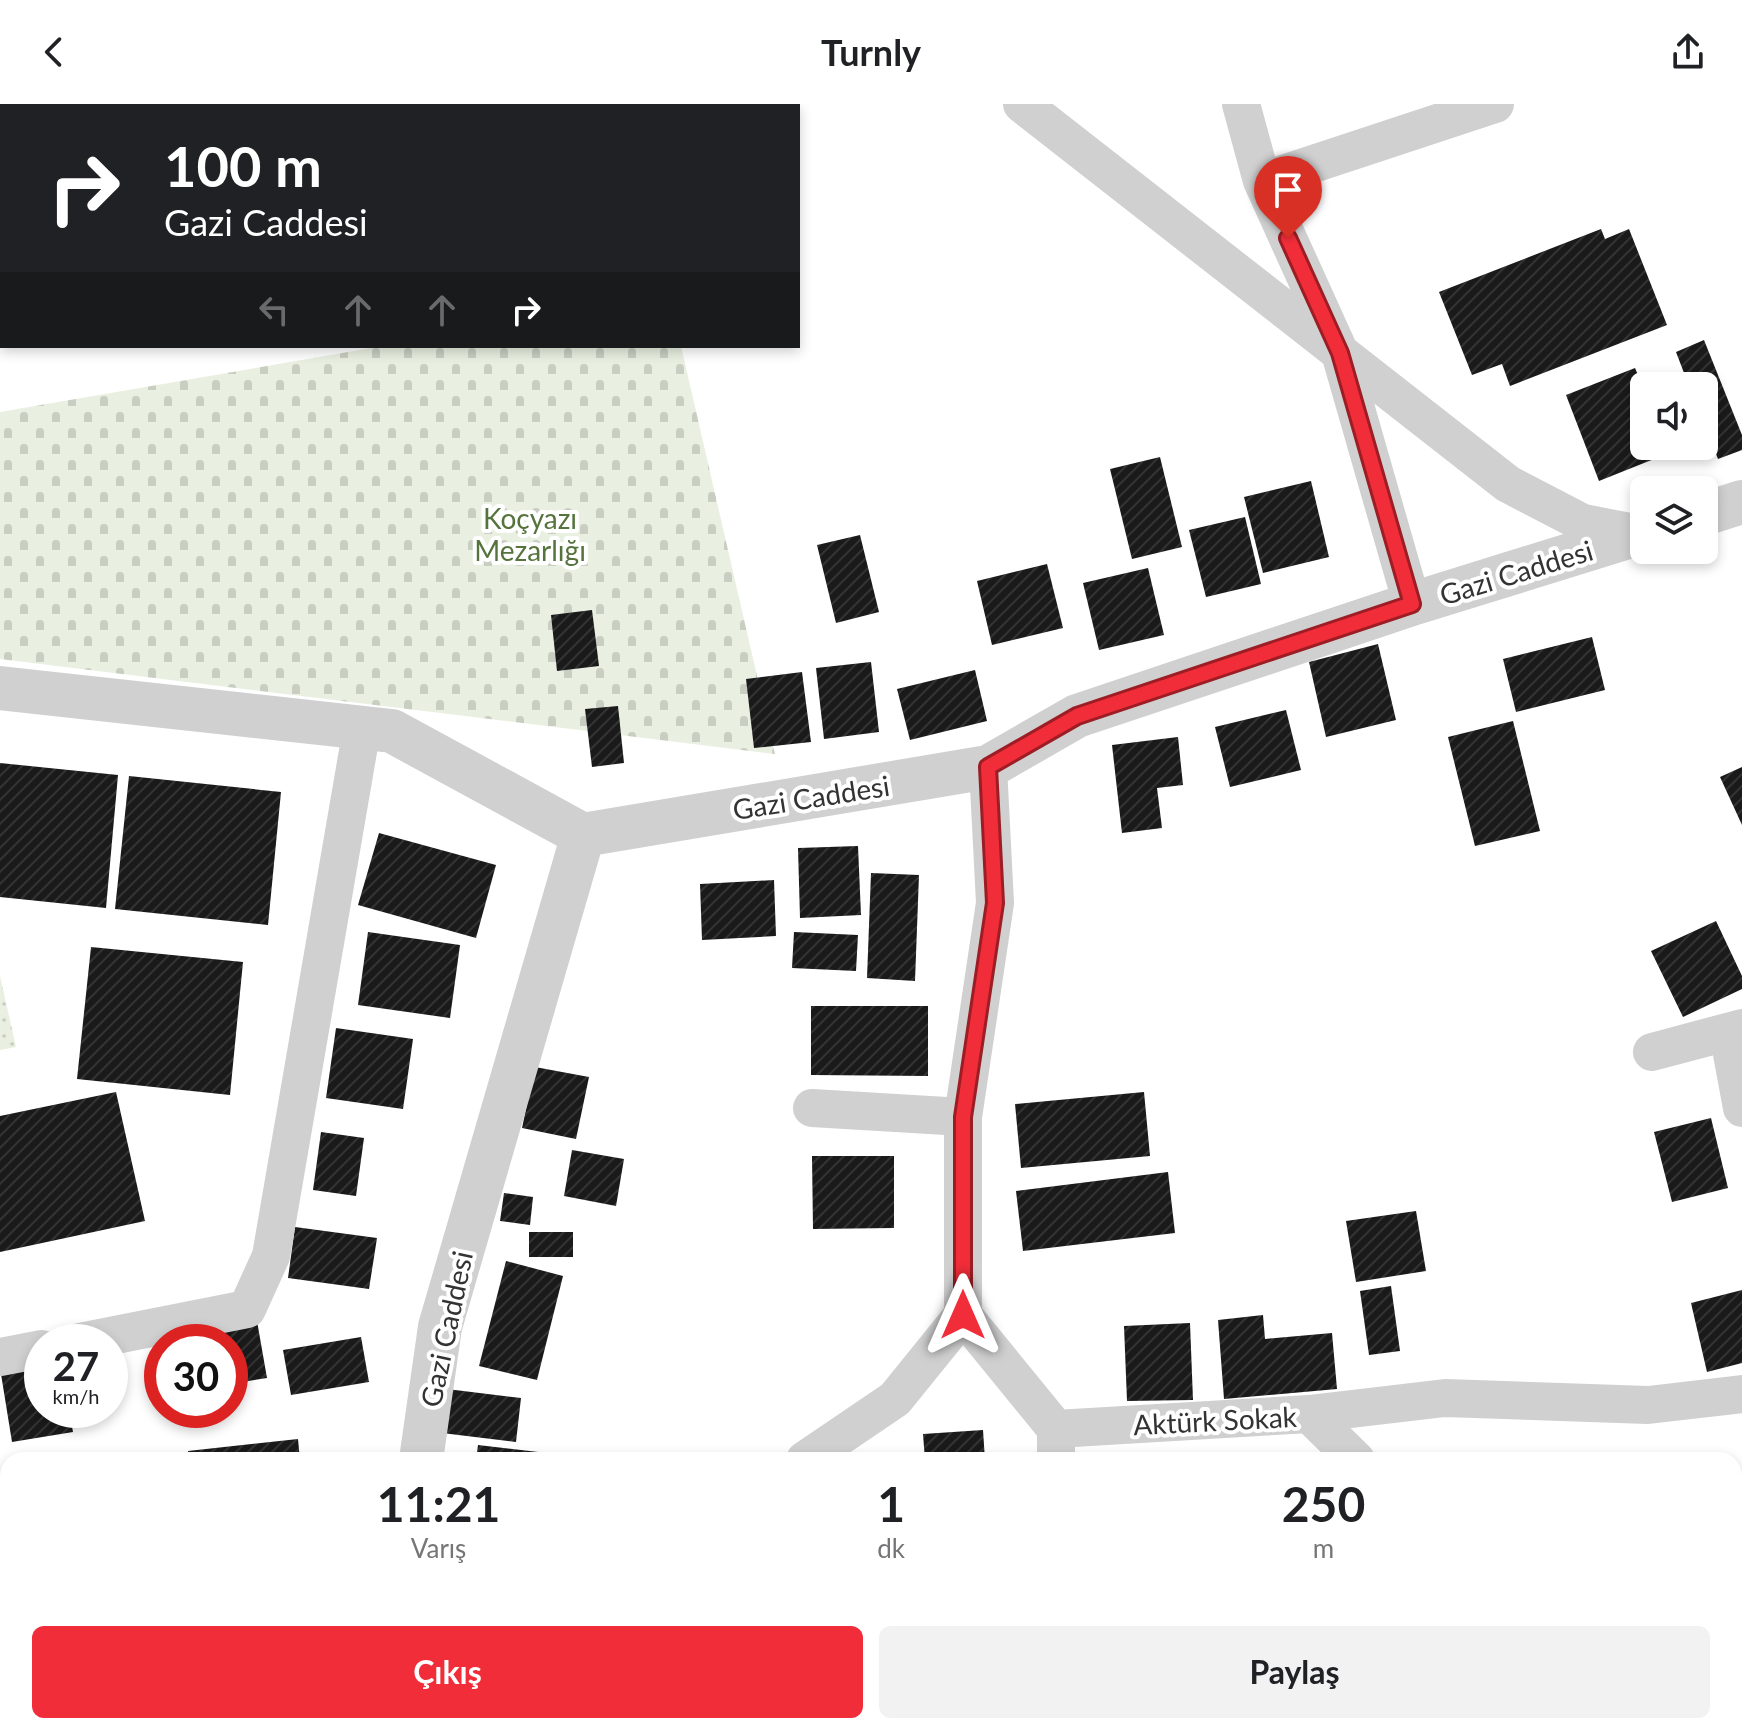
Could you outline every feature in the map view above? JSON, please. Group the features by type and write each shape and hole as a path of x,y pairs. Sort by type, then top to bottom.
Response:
{"street":[{"path":"1022,104 1508,484 1583,523 1630,531"},
{"path":"1241,104 1262,181 1340,353 1412,604"},
{"path":"1262,181 1495,104"},
{"path":"1718,510 1742,502"},
{"name":"Gazi Caddesi","path":"422,1452 440,1327 583,835 988,767 1077,716 1412,604 1630,537"},
{"path":"0,688 392,731 583,835"},
{"path":"128,1333 247,1309 271,1256 362,728"},
{"path":"988,767 995,903 963,1117 963,1315 1056,1445"},
{"path":"1652,1052 1735,1030 1742,1108"},
{"path":"812,1108 963,1117"},
{"path":"817,1452 895,1399 963,1315"},
{"path":"0,1357 24,1352"},
{"path":"1309,1414 1445,1398 1648,1405 1742,1394"},
{"name":"Aktürk Sokak","path":"1056,1445 1309,1414 1348,1452"}],"green space":[{"name":"Koçyazı Mezarlığı","path":"371,348 681,348 775,754 0,659 0,412"},
{"path":"0,976 16,1047 0,1050"}],"building":[{"path":"1601,229 1605,239 1629,229 1667,325 1510,386 1502,364 1472,375 1439,292"},
{"path":"1704,340 1717,372 1684,372 1676,352"},
{"path":"1635,368 1637,372 1630,372 1630,460 1652,460 1599,481 1566,395"},
{"path":"1718,375 1742,435 1742,450 1718,459"},
{"path":"1160,457 1182,547 1132,559 1110,469"},
{"path":"1311,481 1329,557 1263,573 1244,497"},
{"path":"1245,517 1261,584 1206,597 1189,530"},
{"path":"860,535 879,612 836,623 817,545"},
{"path":"1047,564 1063,628 992,645 977,581"},
{"path":"1148,568 1164,635 1099,650 1083,583"},
{"path":"592,610 599,666 557,671 551,615"},
{"path":"1592,637 1605,690 1516,712 1503,659"},
{"path":"1378,644 1396,720 1326,737 1309,662"},
{"path":"871,662 879,732 824,739 816,668"},
{"path":"975,670 987,721 910,740 897,689"},
{"path":"802,672 811,742 754,748 746,679"},
{"path":"618,706 624,763 592,767 585,709"},
{"path":"1286,710 1301,770 1230,787 1215,727"},
{"path":"1513,721 1540,831 1475,846 1448,737"},
{"path":"1178,737 1183,785 1157,788 1162,828 1122,833 1112,745"},
{"path":"0,763 118,775 106,908 0,897"},
{"path":"1742,767 1742,825 1720,777"},
{"path":"129,776 281,792 268,925 115,909"},
{"path":"379,833 496,865 476,938 358,905"},
{"path":"858,846 861,915 800,918 798,848"},
{"path":"871,873 919,875 915,981 867,978"},
{"path":"774,880 776,936 702,940 700,884"},
{"path":"1716,921 1742,976 1742,989 1683,1017 1651,951"},
{"path":"368,932 460,945 450,1018 358,1005"},
{"path":"794,932 858,935 856,971 792,968"},
{"path":"91,947 243,962 230,1095 77,1079"},
{"path":"811,1006 928,1006 928,1076 811,1075"},
{"path":"336,1028 413,1039 403,1109 326,1098"},
{"path":"535,1067 589,1077 576,1139 522,1128"},
{"path":"116,1092 145,1221 0,1252 0,1116"},
{"path":"1144,1092 1150,1156 1021,1168 1015,1104"},
{"path":"1711,1118 1728,1188 1672,1202 1654,1132"},
{"path":"321,1132 364,1138 356,1196 313,1190"},
{"path":"572,1150 624,1159 616,1206 564,1196"},
{"path":"812,1156 894,1156 894,1228 813,1229"},
{"path":"1168,1172 1175,1233 1023,1251 1016,1191"},
{"path":"504,1193 533,1197 530,1225 500,1221"},
{"path":"1416,1211 1426,1271 1356,1282 1346,1221"},
{"path":"295,1227 377,1238 369,1289 288,1278"},
{"path":"529,1232 573,1232 573,1257 529,1257"},
{"path":"506,1261 563,1276 537,1380 479,1366"},
{"path":"1391,1286 1400,1351 1369,1355 1360,1291"},
{"path":"1742,1290 1742,1363 1707,1372 1691,1303"},
{"path":"1263,1315 1265,1339 1332,1333 1337,1389 1224,1399 1218,1320"},
{"path":"257,1321 267,1378 248,1381 248,1324 239,1324"},
{"path":"1190,1323 1193,1400 1127,1401 1124,1326"},
{"path":"361,1337 369,1382 291,1395 283,1350"},
{"path":"24,1370 24,1428 72,1428 73,1432 12,1442 1,1374"},
{"path":"447,1389 521,1398 516,1442 442,1433"},
{"path":"983,1430 984,1452 924,1452 923,1434"},
{"path":"298,1439 299,1452 188,1452"},
{"path":"478,1445 538,1452 477,1452"}],"route":[{"path":"963,1315 963,1117 995,903 988,767 1077,716 1412,604 1340,353 1288,238"}]}
